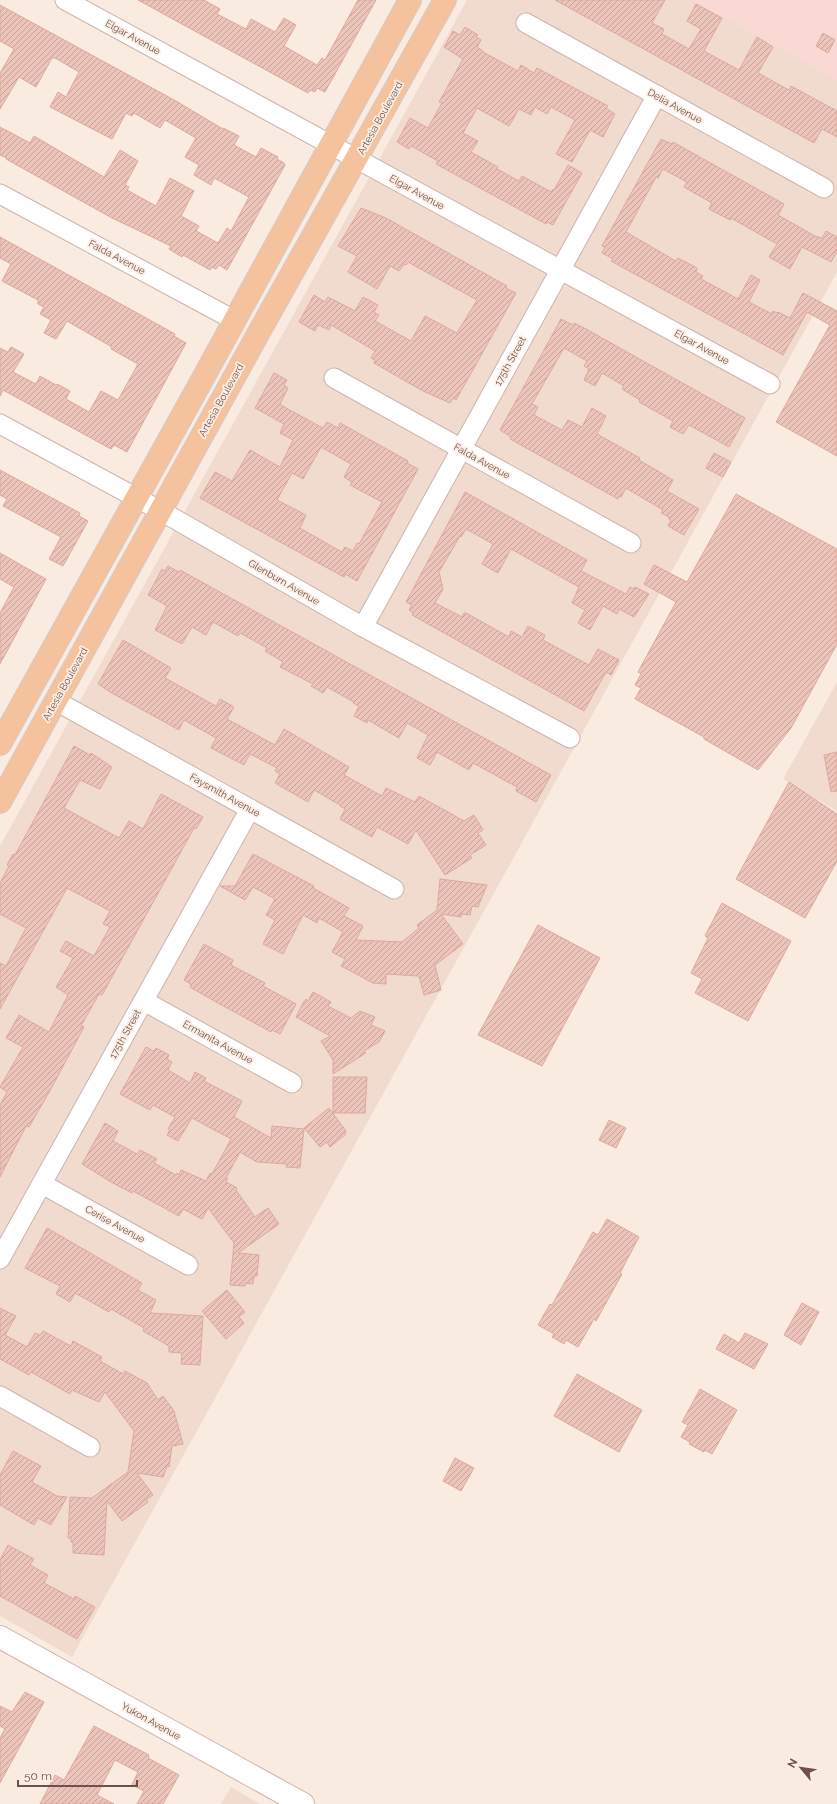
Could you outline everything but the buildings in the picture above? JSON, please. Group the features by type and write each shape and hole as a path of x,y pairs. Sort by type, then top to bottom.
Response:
{"main road":[{"path":"0,744 137,498 410,0"},
{"name":"Artesia Boulevard","path":"0,802 258,334 445,0"}],"street":[{"name":"Elgar Avenue","path":"65,0 770,384"},
{"name":"Delia Avenue","path":"526,23 824,188"},
{"name":"175th Street","path":"363,627 657,95"},
{"name":"Falda Avenue","path":"0,194 234,320"},
{"name":"Falda Avenue","path":"334,378 631,543"},
{"name":"Glenburn Avenue","path":"0,424 161,511 363,627 570,738"},
{"name":"Faysmith Avenue","path":"56,701 394,889"},
{"name":"175th Street","path":"0,1259 250,809"},
{"name":"Ermanita Avenue","path":"144,1001 292,1083"},
{"name":"Cerise Avenue","path":"42,1184 188,1265"},
{"path":"0,1396 90,1447"},
{"name":"Yukon Avenue","path":"0,1637 297,1803"}],"shaded area":[{"path":"467,0 694,0 837,79 837,272 72,1657 0,1616 0,846"},
{"path":"694,0 837,0 837,79"},
{"path":"837,682 837,811 783,779"},
{"path":"231,1787 260,1804 221,1804"}]}
